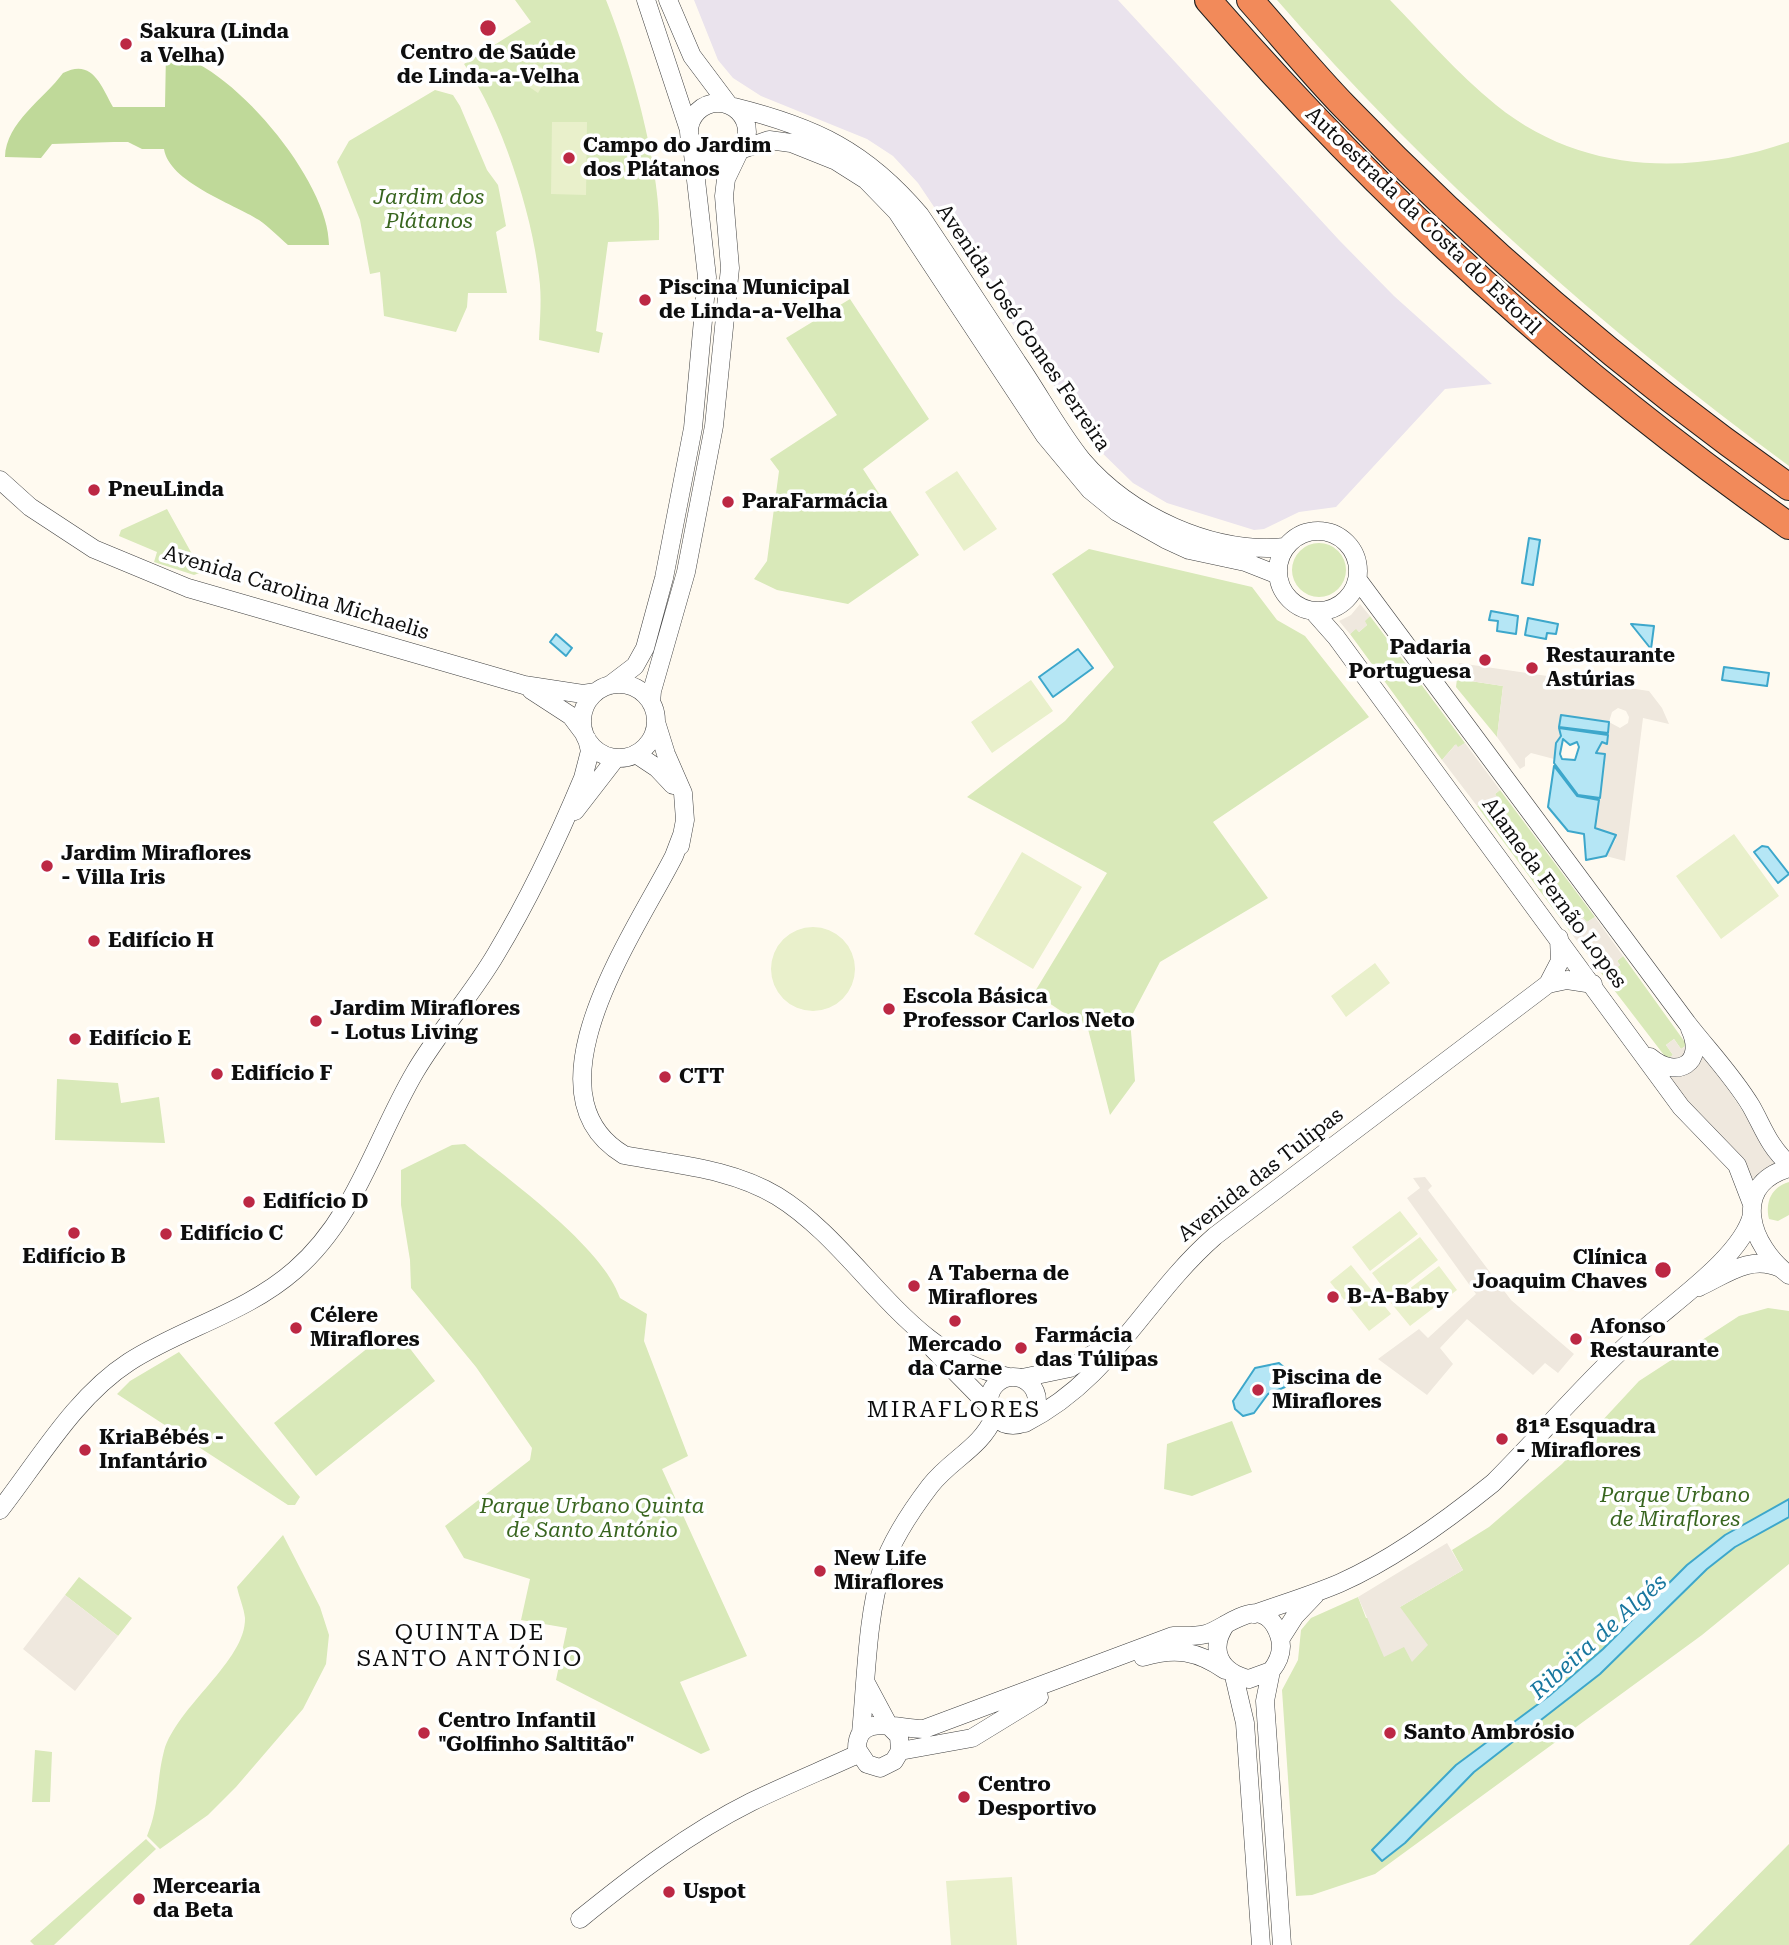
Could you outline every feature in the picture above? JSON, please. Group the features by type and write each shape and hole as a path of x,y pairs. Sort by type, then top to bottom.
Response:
{"highway":[{"name":"Autoestrada da Costa do Estoril","path":"1209,0 1287,91 1502,302 1686,453 1789,526"},
{"name":"Autoestrada da Costa do Estoril","path":"1250,0 1345,107 1526,280 1700,425 1789,487"}],"street":[{"path":"646,0 697,152 712,161 721,161 740,151"},
{"path":"668,0 692,56 747,126 740,151 726,179 724,196 730,268 714,426 695,534 652,691 656,722 683,793 685,811 682,835 673,874 596,1036 585,1105 601,1138 624,1155 735,1175 791,1206 907,1320 1006,1424 1022,1424 1036,1412 1038,1404 1034,1388 1016,1378 965,1360 907,1320"},
{"path":"0,1510 77,1410 106,1380 128,1363 267,1293 296,1270 331,1232 359,1189 416,1070 496,955 560,830 583,778 590,751 585,736 583,710 603,688 635,666 645,648 669,554 693,429 707,277 691,121 702,108 719,103 731,106"},
{"name":"Avenida José Gomes Ferreira","path":"731,106 759,113 841,146 868,162 897,188 920,215 1081,458 1121,496 1159,520 1195,535 1260,550 1285,547"},
{"name":"Avenida José Gomes Ferreira","path":"740,151 769,139 791,143 836,161 866,180 897,212 1045,436 1090,490 1117,512 1189,550 1245,562 1278,575"},
{"name":"Avenida Carolina Michaelis","path":"0,480 30,507 94,549 164,579 272,614 519,683 583,694 603,688"},
{"path":"1323,531 1336,535 1356,556 1358,580 1346,600 1336,607 1313,611 1293,603 1286,595 1278,575 1279,560 1285,547 1296,537 1309,532 1323,531"},
{"name":"Alameda Fernão Lopes","path":"1358,580 1687,1023 1741,1091 1768,1142 1789,1166"},
{"name":"Alameda Fernão Lopes","path":"1313,611 1336,637 1690,1118 1737,1165 1763,1247 1785,1272"},
{"name":"Avenida Carolina Michaelis","path":"519,683 571,716 585,736"},
{"path":"603,688 634,687 652,703"},
{"path":"585,736 594,749 616,758 636,754 651,741 656,722"},
{"path":"636,754 668,779 678,792 685,811"},
{"path":"560,830 616,758"},
{"path":"1548,985 1560,961 1559,938"},
{"path":"1548,985 1567,980 1593,984"},
{"name":"Avenida das Tulipas","path":"963,1455 983,1448 1052,1408 1091,1377 1122,1344 1194,1254 1548,985"},
{"path":"1642,1051 1666,1068 1674,1070 1687,1065 1694,1044 1687,1023"},
{"path":"863,1759 857,1743 861,1733 870,1725 924,1729 1172,1636 1209,1634 1244,1614 1254,1614 1320,1591 1386,1559 1493,1483 1640,1333 1693,1290 1740,1242 1757,1188 1769,1174 1789,1166"},
{"path":"1693,1290 1750,1263 1761,1262 1785,1272"},
{"path":"992,1411 989,1398 996,1384 1016,1378 1043,1376 1088,1360 1119,1338 1146,1311"},
{"name":"Avenida das Tulipas","path":"861,1733 878,1586 888,1555 931,1484 984,1437 992,1411"},
{"path":"1280,1638 1303,1606 1320,1591"},
{"path":"1254,1614 1273,1625 1282,1649 1271,1671 1265,1701 1282,1945"},
{"path":"1226,1623 1216,1646 1221,1664 1231,1674 1245,1723 1261,1945"},
{"path":"580,1920 658,1859 750,1803 863,1759 887,1766 900,1751 972,1738 1040,1696 1153,1654 1184,1651 1206,1658 1231,1674 1249,1679 1271,1671"},
{"path":"866,1684 889,1726 899,1736 900,1751"}],"shaded area":[{"path":"694,0 1118,0 1339,240 1394,296 1492,384 1445,389 1336,507 1299,512 1264,529 1254,530 1167,503 1133,483 1093,444 918,183 893,156 867,139 761,96 733,78 718,60"},
{"path":"1360,604 1370,616 1365,621 1367,625 1359,632 1356,629 1350,634 1339,621 1351,615"},
{"path":"1459,663 1649,691 1662,708 1669,724 1643,718 1625,861 1606,856 1616,839 1595,828 1605,755 1596,753 1608,735 1609,721 1561,715 1561,736 1556,743 1554,759 1531,753 1525,758 1525,766 1520,769 1497,737 1503,686 1457,679","holes":["1618,708 1626,711 1628,723 1620,728 1609,722 1612,712"]},
{"path":"1465,743 1500,790 1495,794 1499,799 1488,807 1483,802 1477,806 1442,760 1456,744 1458,747"},
{"path":"1580,915 1587,922 1595,917 1623,956 1617,961 1620,965 1612,972 1608,968 1601,973 1571,933 1578,928 1573,920"},
{"path":"1674,1039 1681,1049 1687,1045 1689,1047 1680,1063 1667,1059 1673,1055 1666,1045"},
{"path":"1700,1047 1747,1118 1763,1149 1777,1161 1752,1179 1744,1160 1687,1101 1671,1077 1687,1072"},
{"path":"1425,1177 1432,1186 1428,1190 1511,1300 1574,1354 1558,1373 1545,1363 1533,1375 1467,1319 1440,1348 1453,1364 1427,1395 1378,1359 1419,1329 1428,1338 1476,1294 1407,1198 1420,1188 1413,1178"},
{"path":"1447,1543 1463,1570 1400,1607 1428,1645 1412,1662 1404,1647 1384,1657 1358,1597"},
{"path":"65,1595 118,1636 75,1691 23,1649"}],"green space":[{"name":"Jardim dos Plátanos","path":"515,0 606,0 635,86 651,152 659,214 659,240 608,242 596,331 603,333 599,353 539,340 541,300 530,224 502,137 478,85 464,64 531,22"},
{"path":"1277,0 1390,0 1496,105 1529,128 1564,145 1600,156 1637,162 1675,163 1751,153 1789,142 1789,466 1652,360 1520,247 1395,127"},
{"path":"166,52 191,60 218,77 246,100 272,128 313,189 325,219 329,245 288,245 259,220 203,190 177,172 168,161 164,149 142,149 128,142 52,144 41,158 5,157 7,144 19,122 63,73 73,69 88,71 94,76 113,107 165,107"},
{"path":"534,63 550,73 538,93 522,82"},
{"name":"Jardim dos Plátanos","path":"435,90 453,95 460,106 487,170 498,185 506,226 496,232 507,293 468,293 467,307 456,332 384,316 380,272 370,274 360,220 337,162 349,141"},
{"name":"Campo do Jardim dos Plátanos","path":"552,122 587,122 586,195 551,194"},
{"path":"850,299 929,419 863,469 919,555 848,604 777,590 754,579 767,561 779,471 770,459 837,415 786,338"},
{"path":"957,471 997,529 964,551 925,492"},
{"path":"167,509 202,572 194,575 154,562 157,552 119,536 121,530"},
{"path":"1319,543 1338,551 1346,570 1338,589 1319,597 1300,589 1292,570 1300,551"},
{"path":"1089,549 1252,587 1277,620 1305,636 1369,717 1213,822 1268,898 1160,962 1130,1019 1135,1081 1110,1115 1088,1029 1034,993 1107,873 967,797 1065,721 1114,667 1052,574"},
{"path":"1370,616 1465,743 1458,748 1455,745 1442,760 1350,634 1356,628 1359,632 1367,625 1364,621"},
{"path":"1457,679 1503,686 1497,737 1456,687"},
{"path":"1031,680 1053,711 992,753 971,722"},
{"path":"1500,790 1595,917 1587,922 1580,915 1574,919 1578,928 1571,933 1477,806 1483,802 1487,807 1498,799 1495,794"},
{"path":"1734,834 1779,896 1721,939 1676,876"},
{"path":"1022,852 1082,887 1033,969 974,934"},
{"path":"813,927 829,930 843,939 852,953 855,969 852,985 843,999 829,1008 813,1011 797,1008 783,999 774,985 771,969 774,953 783,939 797,930"},
{"path":"1623,956 1687,1045 1681,1049 1674,1039 1666,1045 1673,1055 1667,1059 1601,973 1608,967 1612,971 1620,965 1617,961"},
{"path":"1375,963 1390,983 1346,1017 1331,996"},
{"path":"57,1079 118,1083 121,1103 159,1097 165,1143 55,1140"},
{"name":"Parque Urbano Quinta de Santo António","path":"465,1144 553,1215 595,1257 620,1298 647,1314 644,1341 688,1456 662,1469 747,1656 680,1682 710,1750 701,1754 556,1680 567,1628 521,1620 530,1579 464,1558 445,1526 530,1460 532,1448 476,1367 411,1288 410,1260 401,1205 401,1170 452,1145"},
{"path":"1789,1182 1789,1215 1778,1221 1769,1219 1768,1206 1771,1196 1778,1187"},
{"path":"1400,1211 1418,1234 1370,1271 1352,1247"},
{"path":"1420,1237 1438,1260 1390,1297 1372,1273"},
{"path":"1351,1265 1391,1314 1369,1331 1330,1282"},
{"path":"1439,1266 1457,1290 1410,1326 1391,1303"},
{"name":"Parque Urbano de Miraflores","path":"1768,1308 1789,1311 1789,1564 1702,1635 1375,1874 1312,1895 1296,1896 1282,1690 1298,1660 1301,1630 1311,1618 1358,1597 1366,1618 1400,1607 1463,1570 1452,1550 1489,1527 1562,1464 1639,1381 1739,1316"},
{"path":"389,1331 398,1333 435,1381 316,1476 274,1423"},
{"path":"179,1352 300,1497 295,1505 288,1505 117,1394 130,1381"},
{"path":"1232,1421 1252,1472 1192,1496 1164,1489 1167,1444"},
{"path":"283,1535 320,1607 329,1635 326,1664 303,1709 236,1787 208,1815 160,1849 147,1836 154,1814 164,1751 182,1717 235,1651 245,1618 237,1587"},
{"path":"79,1577 132,1618 118,1636 65,1595"},
{"path":"35,1750 52,1752 50,1802 32,1802"},
{"path":"146,1839 156,1849 54,1945 34,1945 30,1941"},
{"path":"1789,1844 1789,1945 1689,1945"},
{"path":"1012,1877 1017,1945 951,1945 946,1881"}],"water":[{"path":"1529,538 1540,540 1533,585 1522,583"},
{"path":"1491,611 1518,616 1516,634 1497,631 1498,621 1489,620"},
{"path":"1528,618 1558,624 1556,634 1547,633 1546,639 1525,635"},
{"path":"1631,624 1654,626 1651,649"},
{"path":"556,634 572,648 566,656 550,642"},
{"path":"1078,649 1093,668 1053,697 1039,677"},
{"path":"1724,667 1769,673 1767,686 1722,680"},
{"path":"1561,715 1609,722 1608,733 1559,727"},
{"path":"1559,728 1608,735 1607,744 1602,742 1596,753 1605,754 1600,798 1578,795 1554,763 1556,743 1561,736","holes":["1563,739 1570,745 1577,742 1579,747 1575,760 1562,759 1560,754"]},
{"path":"1554,766 1577,796 1599,800 1595,828 1616,835 1606,856 1586,860 1584,834 1568,831 1548,807"},
{"path":"1762,846 1768,847 1789,874 1778,883 1754,852"},
{"name":"Piscina de Miraflores","path":"1279,1363 1287,1370 1285,1387 1268,1394 1254,1413 1243,1416 1235,1409 1233,1401 1255,1368"},
{"path":"1789,1499 1789,1517 1735,1547 1707,1569 1600,1674 1474,1772 1405,1843 1382,1861 1372,1850 1456,1765 1549,1696 1603,1649 1687,1565 1725,1535"}],"place":[{"name":"Centro de Saúde de Linda-a-Velha","path":"488,28"},
{"name":"Sakura (Linda a Velha)","path":"126,44"},
{"name":"Campo do Jardim dos Plátanos","path":"569,158"},
{"name":"Piscina Municipal de Linda-a-Velha","path":"645,300"},
{"name":"PneuLinda","path":"94,490"},
{"name":"ParaFarmácia","path":"728,502"},
{"name":"Padaria Portuguesa","path":"1485,660"},
{"name":"Restaurante Astúrias","path":"1532,668"},
{"name":"Jardim Miraflores - Villa Iris","path":"47,866"},
{"name":"Edifício H","path":"94,941"},
{"name":"Escola Básica Professor Carlos Neto","path":"889,1009"},
{"name":"Jardim Miraflores - Lotus Living","path":"316,1021"},
{"name":"Edifício E","path":"75,1039"},
{"name":"Edifício F","path":"217,1074"},
{"name":"CTT","path":"665,1077"},
{"name":"Edifício D","path":"249,1202"},
{"name":"Edifício B","path":"74,1233"},
{"name":"Edifício C","path":"166,1234"},
{"name":"Clínica Joaquim Chaves","path":"1663,1270"},
{"name":"A Taberna de Miraflores","path":"914,1286"},
{"name":"B-A-Baby","path":"1333,1297"},
{"name":"Mercado da Carne","path":"955,1321"},
{"name":"Célere Miraflores","path":"296,1328"},
{"name":"Afonso Restaurante","path":"1576,1339"},
{"name":"Farmácia das Túlipas","path":"1021,1348"},
{"name":"Piscina de Miraflores","path":"1258,1390"},
{"name":"81ª Esquadra - Miraflores","path":"1502,1439"},
{"name":"KriaBébés - Infantário","path":"85,1450"},
{"name":"New Life Miraflores","path":"820,1571"},
{"name":"Centro Infantil \"Golfinho Saltitão\"","path":"424,1733"},
{"name":"Santo Ambrósio","path":"1390,1733"},
{"name":"Centro Desportivo","path":"964,1797"},
{"name":"Uspot","path":"669,1892"},
{"name":"Mercearia da Beta","path":"139,1899"}],"district":[{"name":"MIRAFLORES","path":"954,1410"},
{"name":"QUINTA DE SANTO ANTÓNIO","path":"470,1646"}],"water label":[{"name":"Ribeira de Algés","path":"1599,1637"}]}
